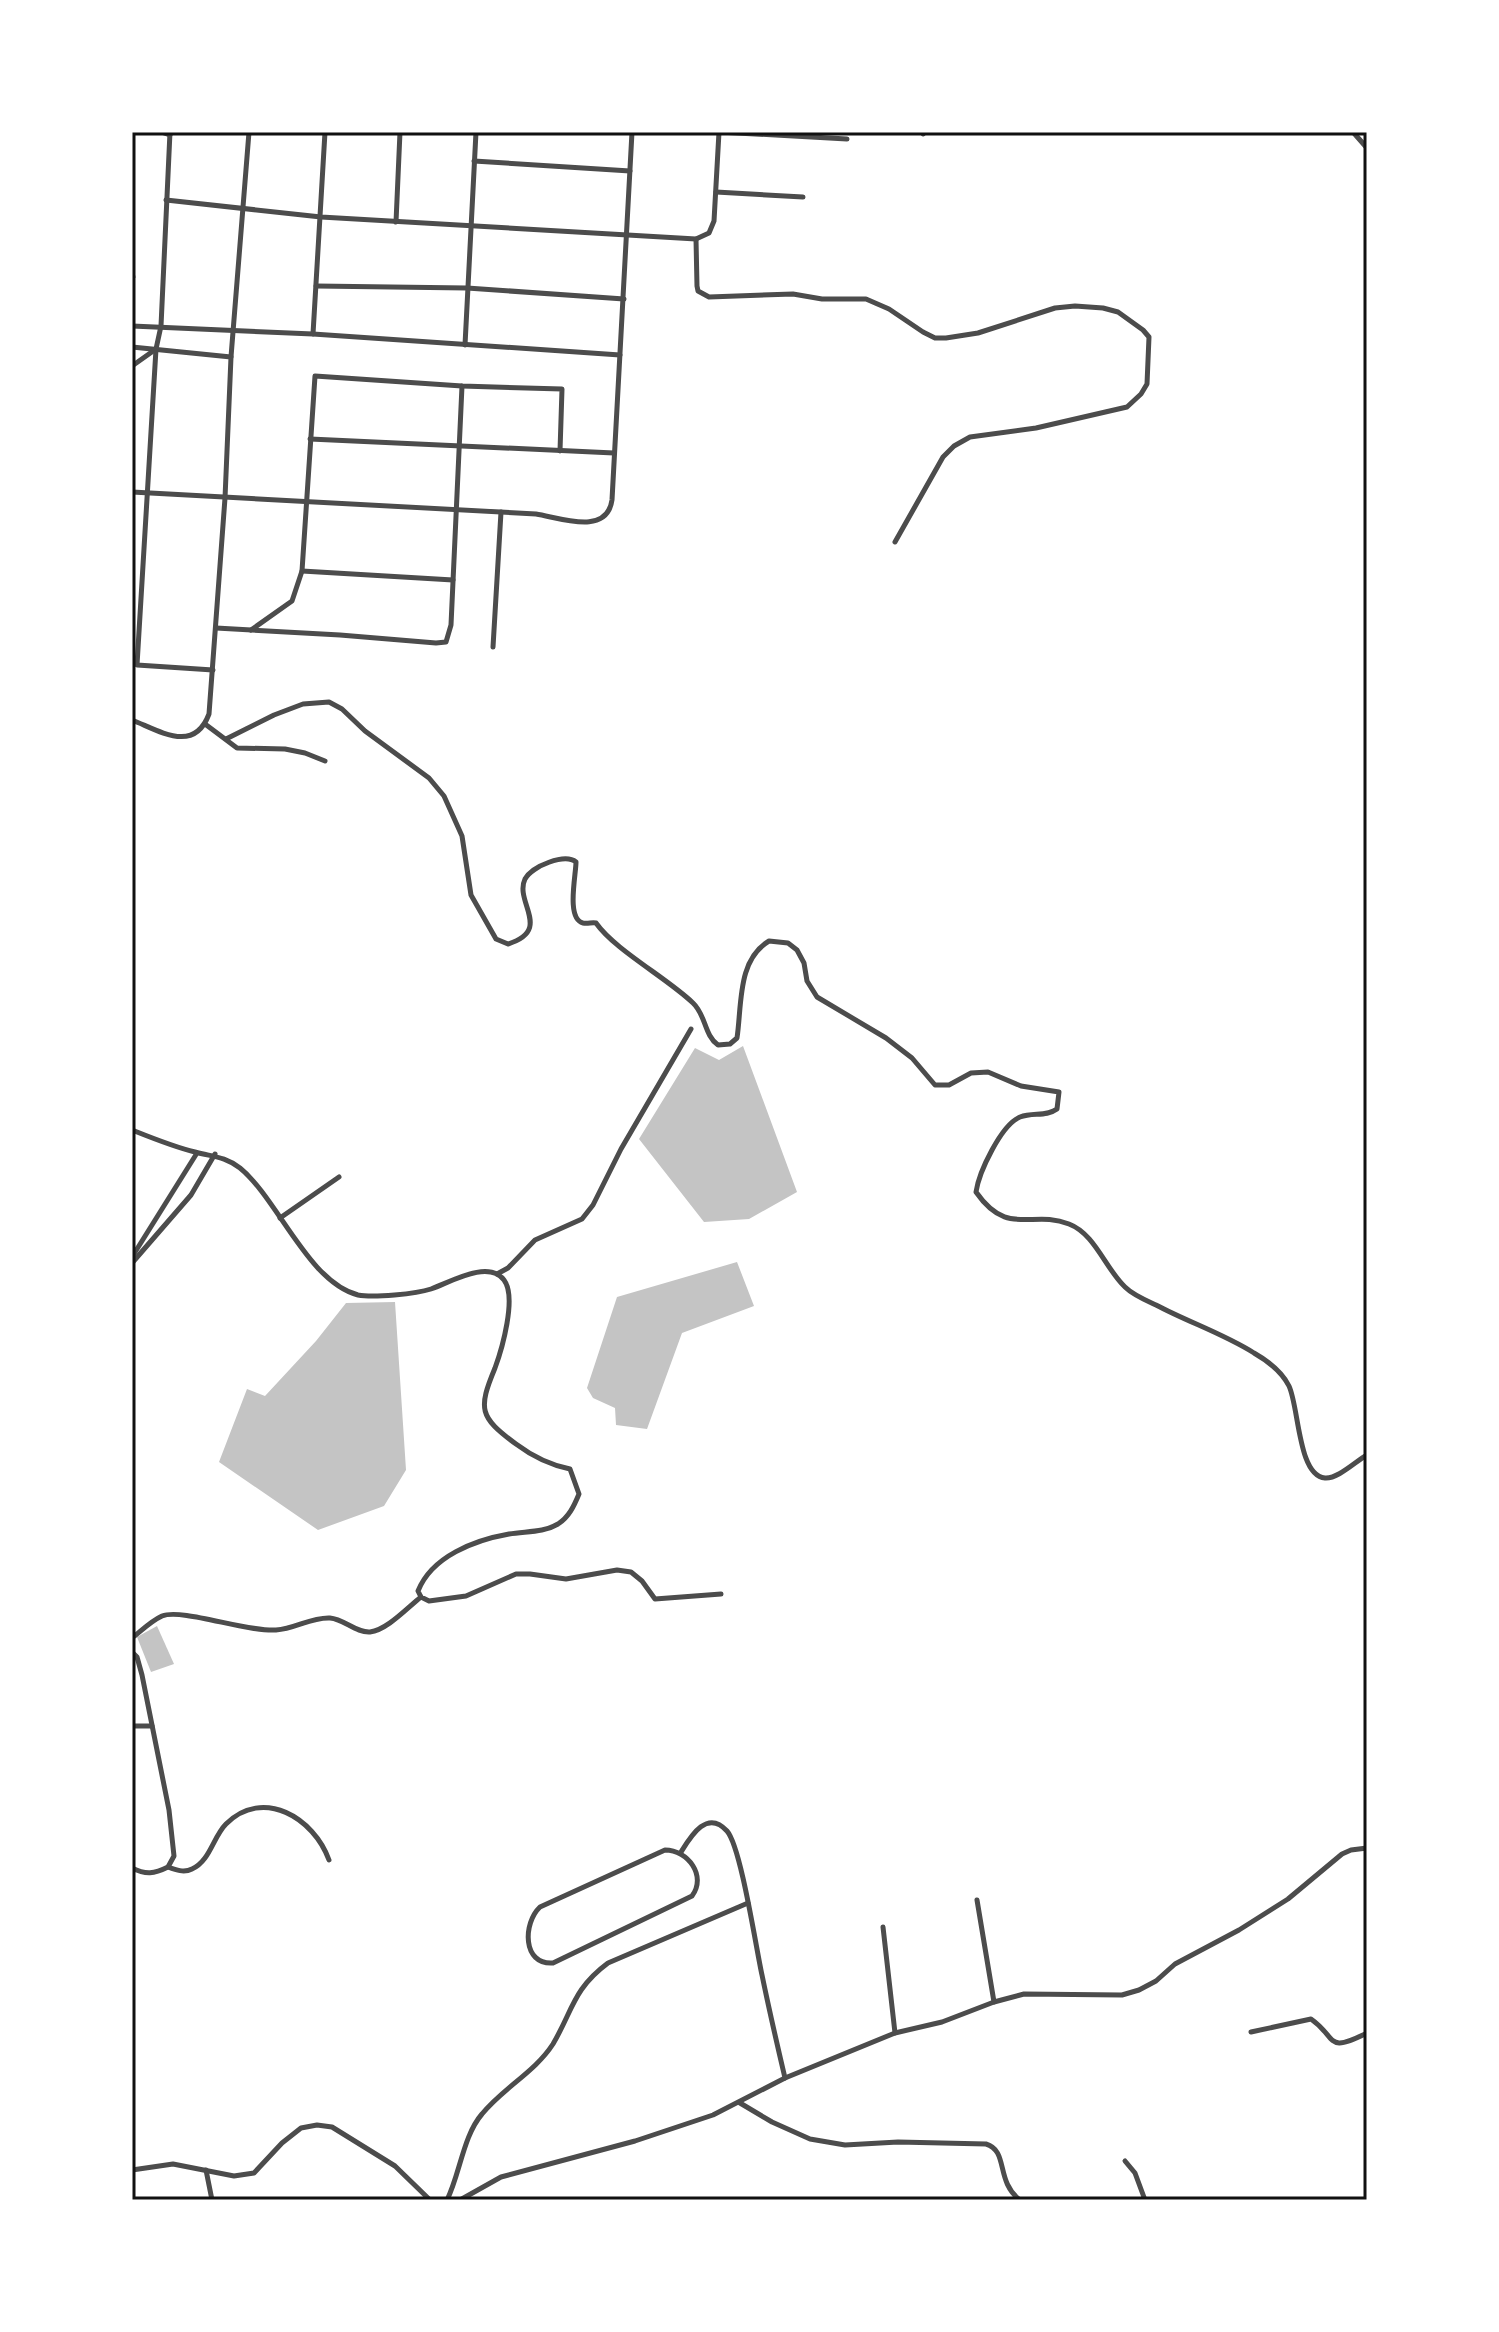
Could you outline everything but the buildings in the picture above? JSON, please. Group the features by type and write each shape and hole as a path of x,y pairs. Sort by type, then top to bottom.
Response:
{"street":[{"path":"161,132 170,134 161,326 156,349 137,665 213,670"},
{"path":"132,720 175,737 191,735 205,724 211,701 231,357 249,132"},
{"path":"313,334 325,132"},
{"path":"396,222 400,132"},
{"path":"465,345 476,132"},
{"path":"132,492 458,509 596,522 607,516 611,508 632,132"},
{"path":"166,200 321,217 696,239 709,233 712,227 719,132 847,139"},
{"path":"1353,132 1367,148"},
{"path":"474,161 630,171"},
{"path":"716,192 803,197"},
{"path":"696,239 698,291 713,298 793,294 822,299 866,299 889,309 935,338 978,333 1055,308 1075,306 1118,312 1149,337 1147,384 1127,407 1036,428 970,437 954,446 943,457 895,542"},
{"path":"316,286 467,288 624,299"},
{"path":"132,326 313,334 620,355"},
{"path":"132,347 231,357"},
{"path":"132,366 156,349"},
{"path":"251,630 292,601 302,571 315,376 562,389 560,451"},
{"path":"216,628 446,642 451,625 462,386"},
{"path":"310,439 614,453"},
{"path":"493,647 501,512"},
{"path":"302,571 453,580"},
{"path":"226,739 303,704 321,701 336,706 429,778 444,796 462,836 471,895 496,939 508,944 520,940 527,931 531,916 523,888 531,873 546,864 572,858 576,862 573,905 578,920 596,923 693,1002 705,1021 709,1036 718,1045 730,1044 737,1038 750,959 765,943 775,941 788,943 801,956 807,981 817,997 886,1038 912,1058 935,1085 949,1085 971,1073 988,1072 1021,1086 1059,1092 1059,1104 1051,1113 1027,1115 1012,1121 979,1177 976,1192 986,1206 1005,1217 1024,1221 1065,1222 1090,1239 1124,1287 1269,1362 1288,1384 1296,1404 1308,1466 1315,1474 1324,1478 1333,1477 1367,1455"},
{"path":"205,724 237,748 285,749 325,761"},
{"path":"132,1130 197,1153 215,1154 226,1159 256,1182 304,1252 346,1290 361,1296 429,1290 469,1273 497,1274 508,1268 535,1240 582,1219 593,1205 621,1149 691,1029"},
{"path":"132,1260 197,1153"},
{"path":"132,1260 191,1195 215,1154"},
{"path":"280,1218 339,1177"},
{"path":"497,1274 505,1280 511,1296 496,1365 483,1396 483,1405 492,1425 505,1436 555,1467 570,1469 579,1494 572,1510 560,1523 543,1530 508,1534 451,1554 422,1579 418,1591 421,1597 429,1601 466,1596 516,1574 566,1579 617,1570 631,1572 655,1599 721,1594"},
{"path":"132,1638 160,1617 176,1613 239,1627 274,1630 291,1628 315,1619 337,1619 369,1632 381,1628 421,1597"},
{"path":"132,1652 137,1657 142,1675 169,1810 174,1856 168,1867 155,1873 144,1874 132,1868"},
{"path":"132,1726 152,1726"},
{"path":"168,1867 177,1871 192,1870 200,1864 226,1824 240,1813 261,1809 278,1810 299,1817 323,1844 329,1860"},
{"path":"681,1852 698,1826 708,1823 720,1825 729,1833 748,1903 785,2078"},
{"path":"460,2200 501,2177 635,2141 713,2115 785,2078 895,2033 942,2022 994,2002 1024,1994 1122,1995 1147,1987 1175,1964 1239,1930 1288,1899 1342,1854 1367,1848"},
{"path":"659,1851 681,1852 696,1873 698,1884 692,1896 553,1963 534,1957 527,1931 530,1918 540,1907 659,1851"},
{"path":"977,1900 994,2002"},
{"path":"447,2200 479,2116 534,2066 552,2045 578,1992 592,1975 608,1963 748,1903"},
{"path":"883,1927 895,2033"},
{"path":"1251,2032 1311,2019 1334,2043 1340,2044 1367,2033"},
{"path":"740,2102 772,2122 810,2139 845,2145 898,2142 986,2144 999,2153 1005,2183 1020,2200"},
{"path":"132,2170 173,2164 234,2176 254,2173 301,2128 317,2125 332,2127 395,2166 430,2200"},
{"path":"1125,2161 1135,2173 1145,2200"},
{"path":"206,2170 212,2200"}]}
